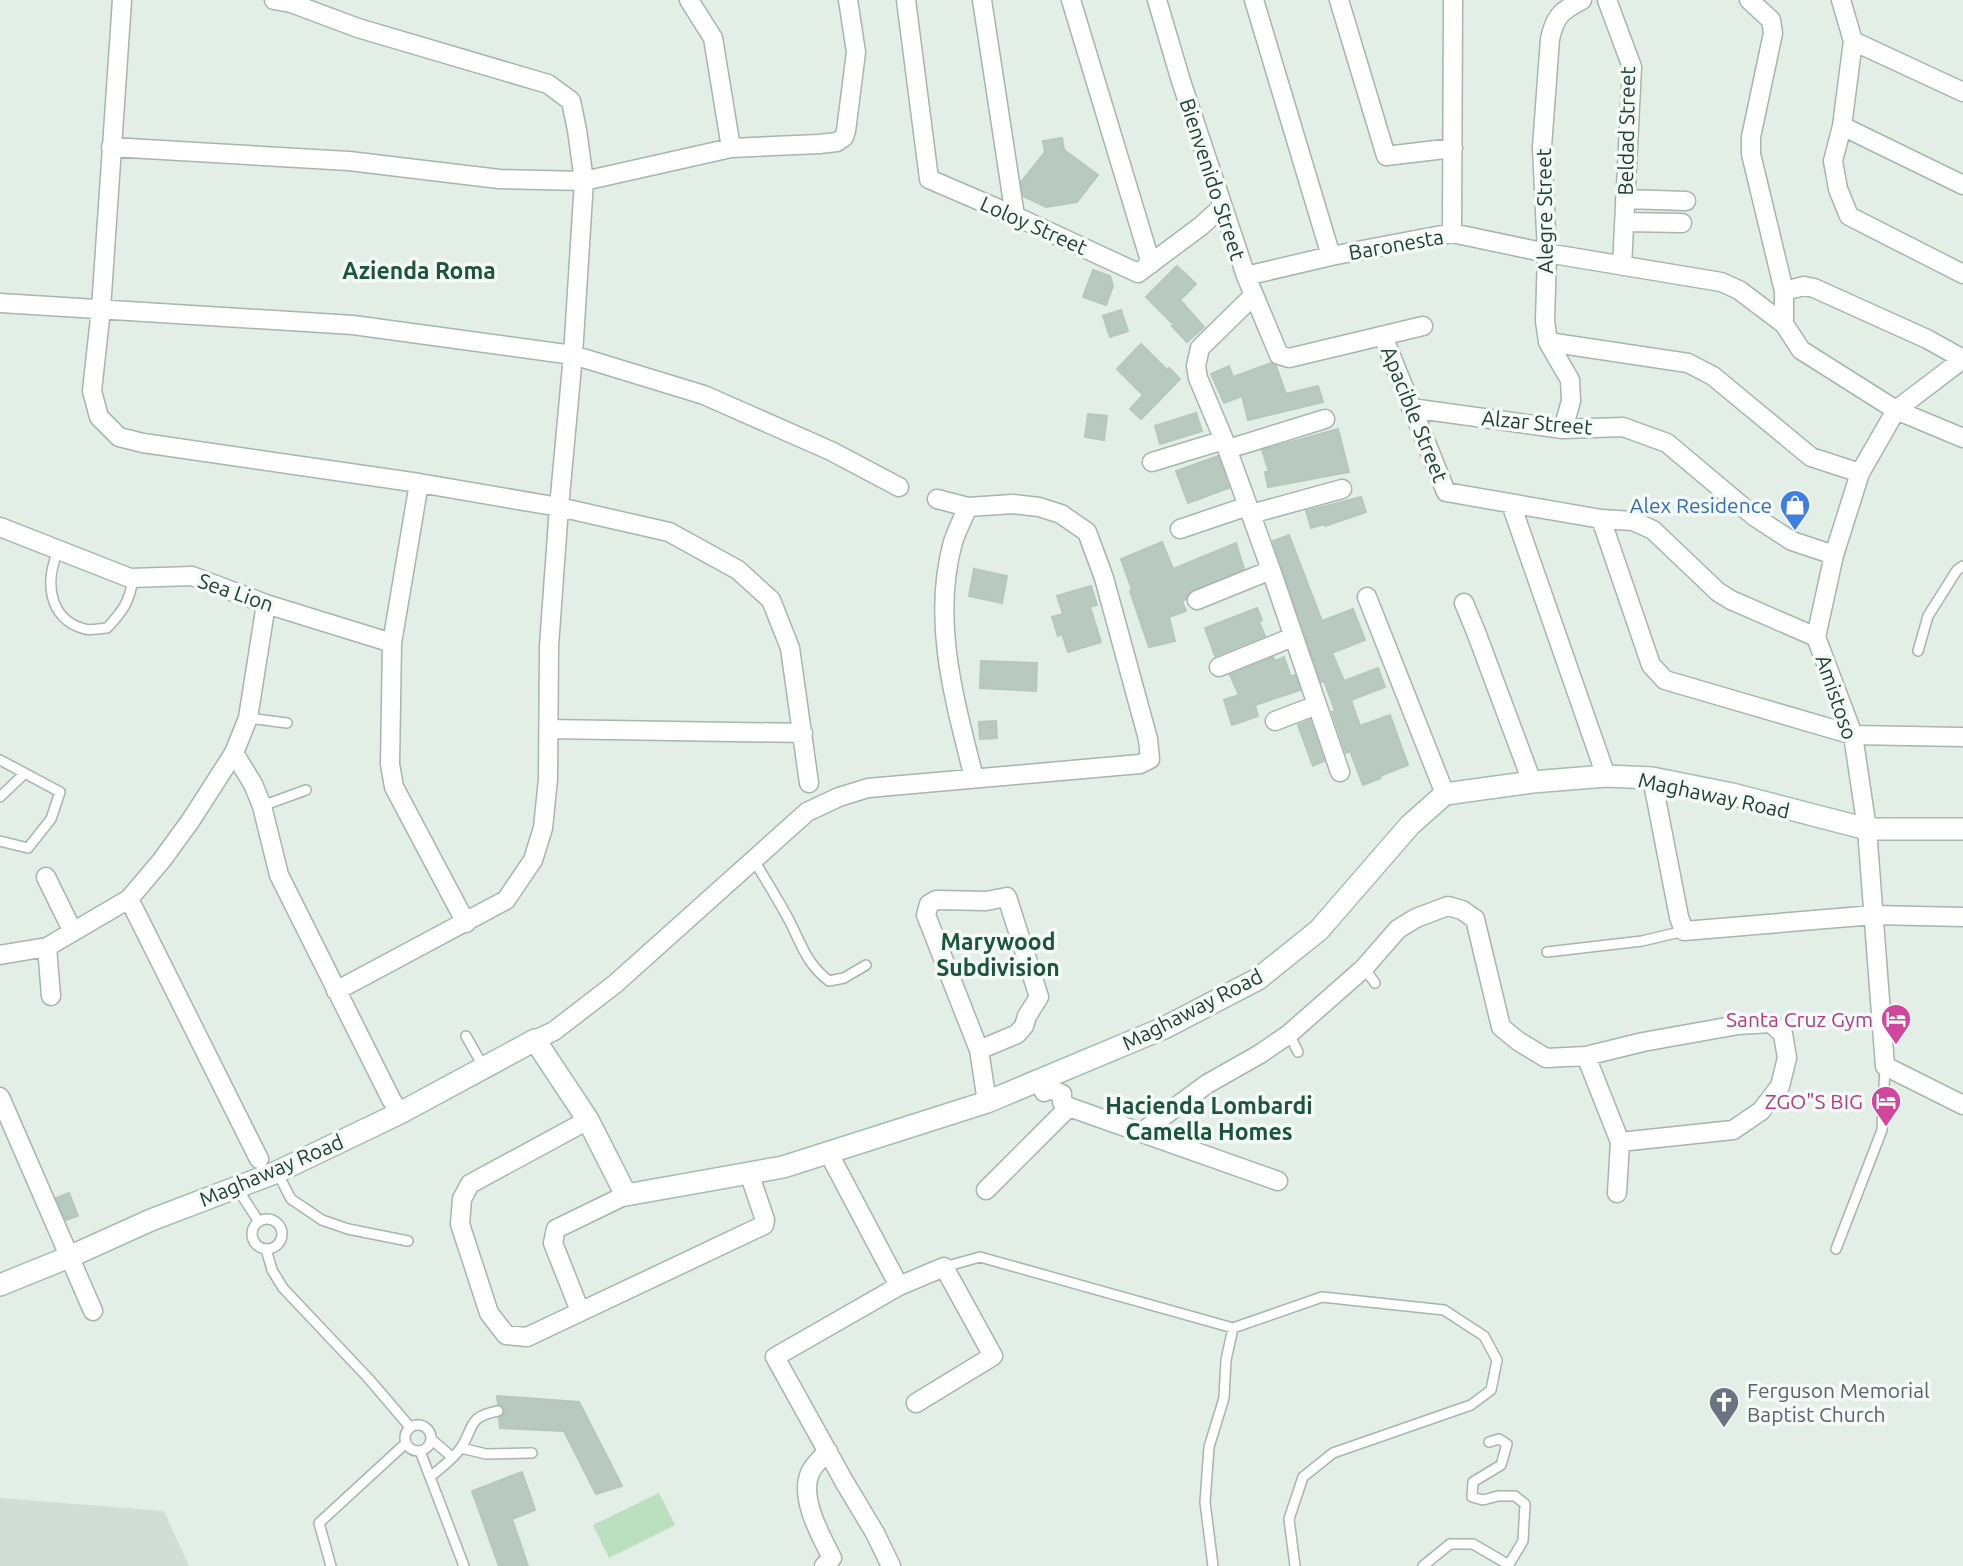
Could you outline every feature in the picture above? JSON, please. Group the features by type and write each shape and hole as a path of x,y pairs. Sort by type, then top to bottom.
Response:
{"street":[{"path":"122,0 92,391 99,417 119,436 143,443 419,483 559,507 669,532 738,570 771,600 790,648 809,783"},
{"path":"274,0 291,3 358,28 548,84 571,102 584,181 549,646 548,779 543,828 533,860 506,900 336,991"},
{"path":"689,0 713,38 732,148"},
{"path":"111,147 349,161 499,179 584,181 732,148 837,142 844,137 856,52 848,0"},
{"name":"Loloy Street","path":"905,0 929,179 1145,268"},
{"path":"982,0 1015,216"},
{"path":"1071,0 1145,268 1222,207"},
{"name":"Bienvenido Street","path":"1157,0 1222,207 1253,296 1279,355 1289,358 1383,336"},
{"path":"1254,0 1331,256"},
{"path":"1339,0 1386,156 1453,148"},
{"path":"1452,233 1453,0"},
{"name":"Alegre Street","path":"1563,429 1571,401 1570,380 1548,342 1545,321 1547,253 1542,147 1550,39 1557,18 1570,6 1582,0"},
{"name":"Beldad Street","path":"1607,0 1632,67 1622,267"},
{"path":"1749,0 1771,20 1773,33 1751,137 1751,154 1784,291 1784,324"},
{"path":"1841,0 1853,41 1842,126 1833,161 1838,189 1849,216 1963,274"},
{"path":"1853,41 1963,92"},
{"path":"1842,126 1963,185"},
{"path":"1625,199 1686,201"},
{"path":"1624,222 1682,223"},
{"name":"Baronesta","path":"1246,276 1331,256 1452,233 1622,267 1721,282 1739,290 1784,324 1801,350 1896,410 1963,438"},
{"path":"1784,291 1804,286 1814,288 1927,339 1963,359 1896,410"},
{"path":"1253,296 1200,348 1196,366 1198,378 1250,510 1340,772"},
{"path":"0,303 353,325 573,355 704,395 831,451 899,487"},
{"path":"1383,336 1423,326"},
{"name":"Apacible Street","path":"1383,336 1446,492 1511,504"},
{"path":"1548,342 1688,363 1713,376 1811,457 1860,473"},
{"name":"Alzar Street","path":"1411,408 1563,429 1623,427 1667,443 1755,517 1792,541 1835,555"},
{"name":"Amistoso","path":"1885,1066 1867,829 1853,735 1816,637 1835,555 1860,473 1896,410"},
{"path":"1152,462 1325,419"},
{"path":"419,483 392,643 390,764 394,787 466,923"},
{"path":"1180,529 1342,489"},
{"path":"937,499 968,507 953,541 945,584 943,619 948,667 974,778"},
{"name":"Maghaway Road","path":"0,1285 151,1220 277,1172 400,1113 554,1031 615,985 807,812 839,797 868,788 1140,764 1150,759 1104,578 1087,532 1061,514 1039,507 1013,504 968,507"},
{"path":"1606,776 1511,504 1601,519 1633,521 1653,530 1718,592 1816,637"},
{"path":"1601,519 1651,665 1665,680 1853,735 1963,737"},
{"name":"Sea Lion","path":"0,527 130,578 192,576 266,604 392,643"},
{"path":"1197,600 1271,570"},
{"path":"1367,597 1445,794"},
{"path":"1464,603 1532,782"},
{"path":"0,955 47,947 129,899 162,859 234,753 248,718 266,604"},
{"path":"1219,667 1293,637"},
{"path":"1275,720 1317,705"},
{"path":"549,729 803,733"},
{"path":"234,753 253,784 262,806 279,875 400,1113"},
{"name":"Maghaway Road","path":"626,1195 783,1167 987,1102 1037,1089 1164,1028 1258,979 1319,930 1410,825 1445,794 1532,782 1606,776 1652,778 1732,794 1867,829 1963,829"},
{"path":"1652,778 1684,931 1874,915 1963,917"},
{"path":"46,877 73,932"},
{"path":"979,1050 1017,1034 1039,997 1007,897 986,901 936,900 929,904 926,915 979,1050 987,1102"},
{"path":"129,899 258,1159"},
{"path":"1142,1132 1207,1084 1289,1034 1369,975 1398,929 1416,918 1448,906 1462,910 1475,919 1501,1027 1546,1058 1586,1056 1643,1042 1738,1025 1771,1023 1783,1034 1787,1058 1780,1086 1762,1111 1733,1130 1620,1142"},
{"path":"47,947 51,996"},
{"path":"535,1040 588,1120 626,1195 556,1229 552,1243 580,1311"},
{"path":"1586,1056 1620,1142 1617,1193"},
{"path":"1885,1066 1963,1105"},
{"path":"1037,1089 1050,1089 1062,1094 1065,1105"},
{"path":"0,1097 93,1311"},
{"path":"1065,1105 1278,1181"},
{"path":"986,1190 1065,1105"},
{"path":"588,1120 470,1184 462,1199 460,1224 489,1313 506,1335 527,1337 764,1225 765,1220 749,1172"},
{"path":"828,1152 899,1286"},
{"path":"891,1566 775,1357 899,1286 944,1267 993,1356 916,1403"},
{"path":"824,1566 832,1559 809,1509 808,1488 810,1472 828,1451"}],"lane":[{"path":"60,550 54,560 50,585 54,605 65,620 86,630 107,628 124,610 132,591 133,578"},
{"path":"1918,651 1928,616 1957,570 1963,566"},
{"path":"248,718 287,723"},
{"path":"0,760 60,792 51,818 29,848 0,841"},
{"path":"0,797 24,774"},
{"path":"262,806 306,790"},
{"path":"754,860 790,921 808,960 818,972 829,981 844,978 866,965"},
{"path":"1547,952 1642,940 1684,931"},
{"path":"1289,1034 1298,1052"},
{"path":"466,1036 484,1068"},
{"path":"1836,1249 1882,1130 1885,1066"},
{"path":"277,1172 291,1199 322,1220 348,1229 408,1241"},
{"path":"237,1188 259,1222"},
{"path":"269,1219 281,1228 282,1234 275,1247 266,1249 257,1245 252,1236 255,1225 259,1222 269,1219"},
{"path":"266,1249 272,1270 283,1288 369,1379 410,1427"},
{"path":"944,1267 980,1257 1233,1328 1322,1297 1444,1310 1484,1336 1497,1360 1491,1390 1471,1405 1333,1453 1303,1477 1289,1519 1295,1566"},
{"path":"1213,1566 1205,1502 1209,1447 1224,1398 1226,1360 1233,1328"},
{"path":"431,1476 461,1448 475,1420 498,1411"},
{"path":"431,1439 420,1451 414,1451 406,1443 405,1437 410,1427 416,1425 426,1428 431,1439 452,1457"},
{"path":"1423,1566 1450,1544 1473,1544 1508,1565 1523,1541 1525,1504 1515,1496 1498,1496 1483,1500 1472,1497 1473,1482 1501,1465 1507,1444 1499,1439 1489,1442"},
{"path":"331,1566 319,1523 406,1443"},
{"path":"461,1448 486,1454 532,1453"},
{"path":"420,1451 464,1566"}],"shaded area":[{"path":"0,1498 164,1511 189,1566 0,1566"}],"green space":[{"path":"659,1493 675,1525 609,1558 593,1525"}],"building":[{"path":"1062,138 1064,150 1098,175 1077,202 1046,207 1023,196 1021,182 1045,152 1043,141"},
{"path":"1177,266 1196,284 1180,300 1204,327 1187,342 1172,326 1174,325 1167,318 1169,317 1146,297"},
{"path":"1093,270 1110,276 1113,286 1106,305 1083,297"},
{"path":"1121,310 1128,331 1110,337 1103,316"},
{"path":"1141,344 1180,379 1141,419 1130,409 1143,395 1117,369"},
{"path":"1271,363 1276,366 1286,394 1318,386 1323,402 1248,420 1242,396 1224,403 1211,374 1229,366 1233,377"},
{"path":"1196,413 1202,431 1160,444 1155,426"},
{"path":"1088,414 1107,416 1104,440 1085,437"},
{"path":"1338,429 1349,472 1268,487 1265,472 1269,472 1262,450"},
{"path":"1218,456 1229,488 1188,503 1176,471"},
{"path":"1361,497 1366,512 1311,528 1306,511"},
{"path":"1289,535 1322,621 1353,609 1365,640 1332,653 1344,681 1378,668 1385,687 1351,700 1360,726 1390,715 1408,765 1363,785 1350,751 1346,753 1332,712 1335,711 1324,681 1321,682 1273,541"},
{"path":"1162,542 1173,569 1236,543 1244,569 1189,593 1182,601 1186,611 1169,617 1175,641 1149,647 1121,559"},
{"path":"974,569 1007,576 1002,603 969,596"},
{"path":"1091,586 1097,605 1090,607 1101,642 1068,652 1062,634 1058,636 1052,617 1063,614 1057,596"},
{"path":"1257,608 1265,636 1215,656 1205,628"},
{"path":"1273,657 1275,661 1284,657 1291,677 1295,675 1300,690 1255,705 1258,716 1232,725 1224,700 1239,695 1230,675"},
{"path":"981,661 1037,663 1036,691 980,688"},
{"path":"1310,720 1324,761 1313,766 1298,725"},
{"path":"996,721 997,738 980,739 979,722"},
{"path":"69,1193 78,1216 66,1220 56,1198"},
{"path":"497,1396 579,1402 622,1486 596,1494 564,1431 500,1428 499,1418 505,1410 498,1404"},
{"path":"522,1472 535,1510 512,1519 528,1566 499,1566 472,1491"}],"place":[{"name":"Alex Residence","path":"1795,532"},
{"name":"Santa Cruz Gym","path":"1896,1046"},
{"name":"ZGO\"S BIG","path":"1886,1128"},
{"name":"Ferguson Memorial Baptist Church","path":"1724,1429"}],"district":[{"name":"Azienda Roma","path":"419,270"},
{"name":"Marywood Subdivision","path":"998,954"},
{"name":"Hacienda Lombardi Camella Homes","path":"1209,1118"}]}
